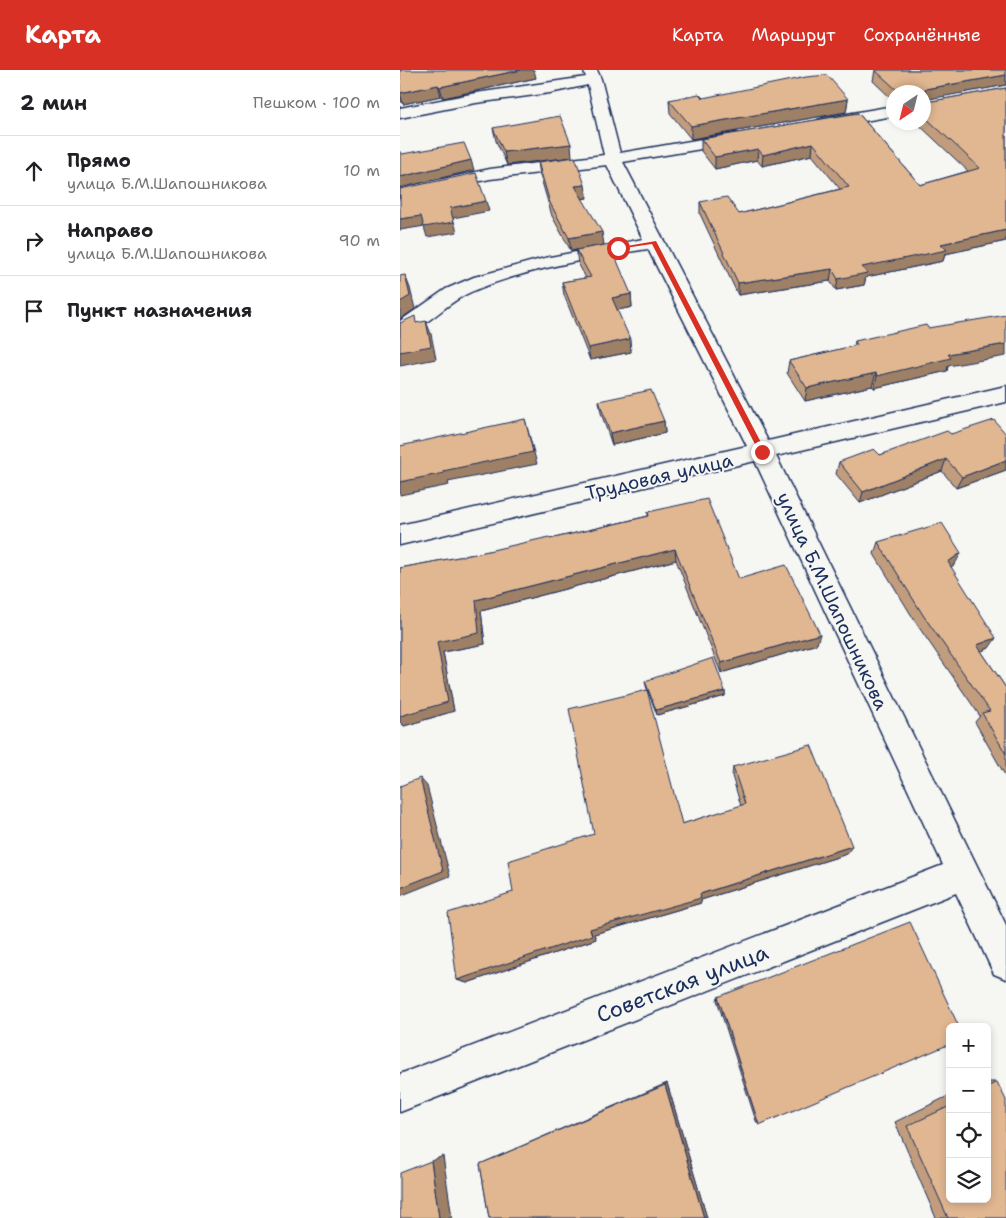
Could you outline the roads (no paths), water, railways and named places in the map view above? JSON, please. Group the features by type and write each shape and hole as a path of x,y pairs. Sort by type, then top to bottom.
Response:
{"street":[{"path":"400,114 473,99 568,86 592,74"},
{"name":"улица Б.М.Шапошникова","path":"592,74 613,159 762,452 1006,962"},
{"path":"806,126 886,112"},
{"path":"400,193 490,174 613,159 748,136"},
{"path":"400,329 422,317 447,297 461,289 488,279 513,271 574,257 654,242"},
{"name":"Трудовая улица","path":"400,535 1006,394"},
{"name":"Советская улица","path":"400,1093 963,874"}]}
